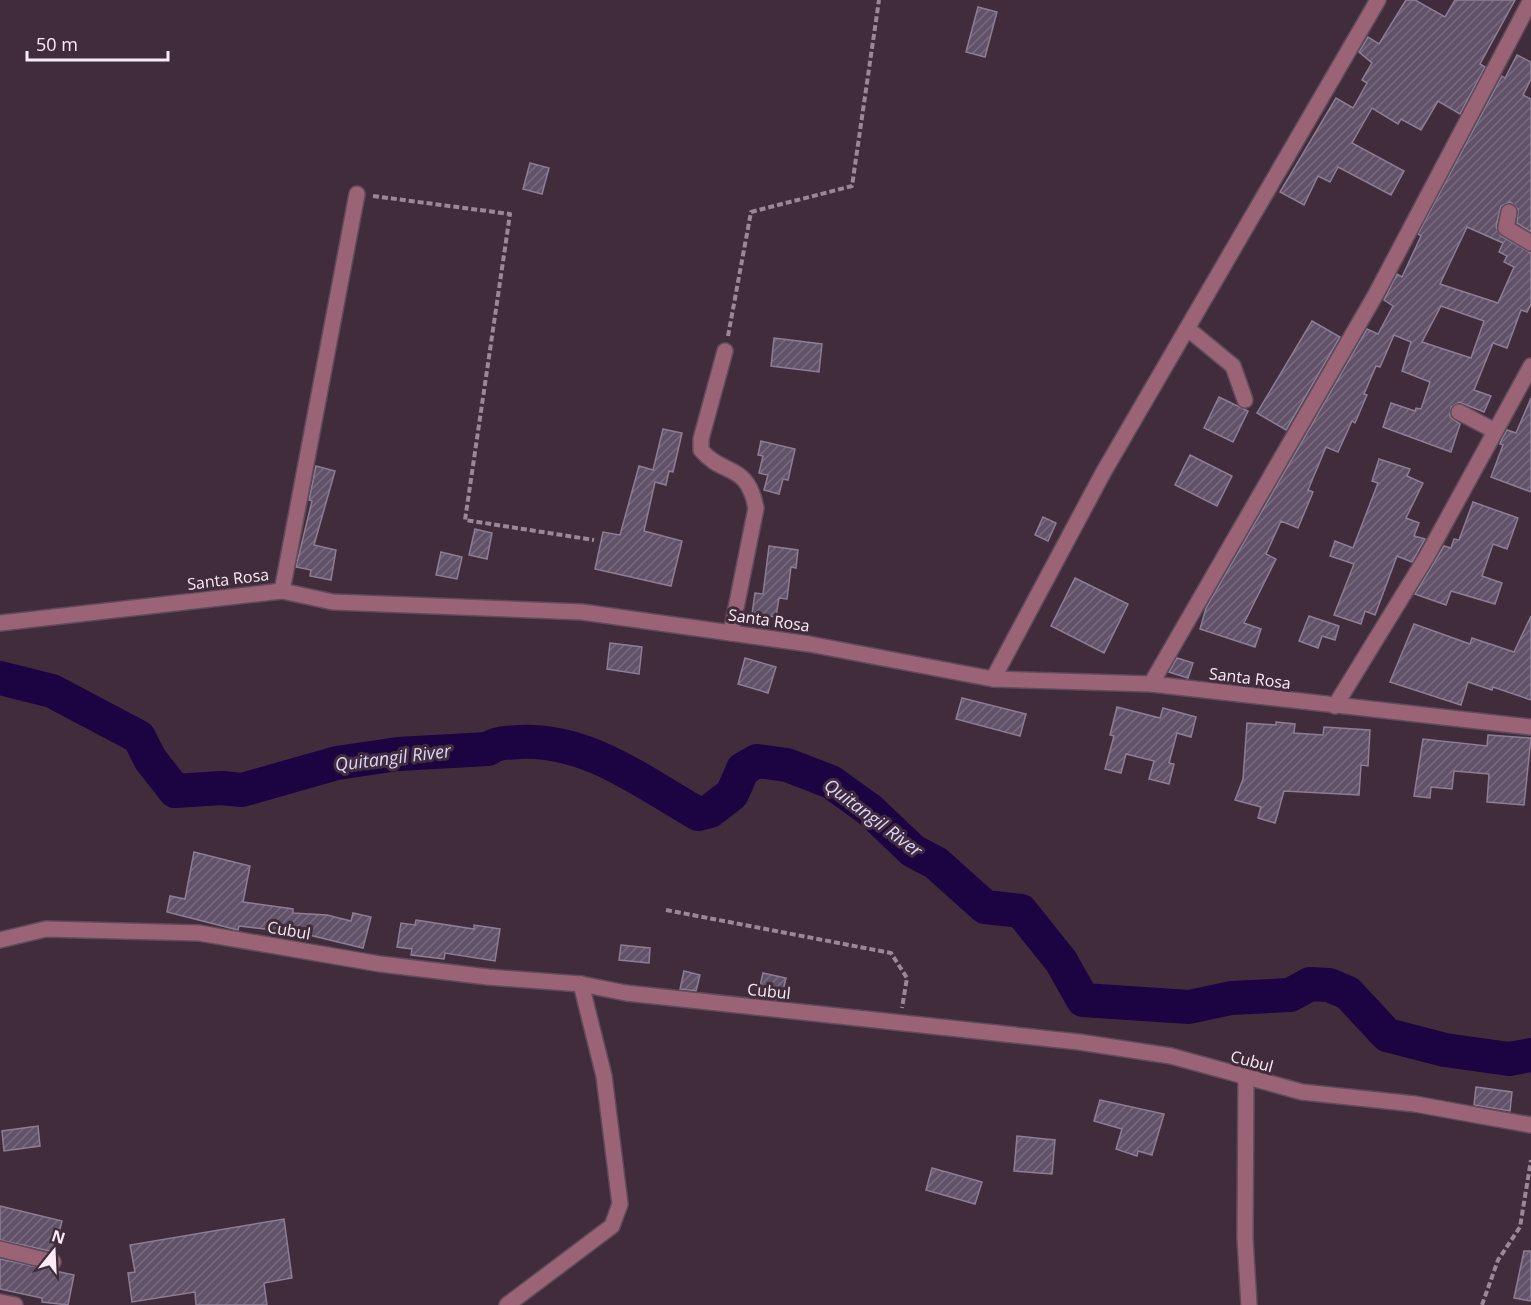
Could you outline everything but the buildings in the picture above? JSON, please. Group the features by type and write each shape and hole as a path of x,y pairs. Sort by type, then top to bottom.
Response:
{"street":[{"path":"993,679 1103,473 1378,0"},
{"path":"1151,684 1376,294 1531,0"},
{"path":"282,591 357,194"},
{"path":"1509,212 1506,228 1531,243"},
{"path":"1188,329 1233,366 1245,400"},
{"path":"725,351 701,439 701,450 707,458 742,475 754,496 756,508 731,633"},
{"path":"1335,706 1427,556 1531,366"},
{"path":"1459,412 1495,431"},
{"name":"Santa Rosa","path":"0,623 282,591 333,602 582,612 809,644 993,679 1151,684 1531,727"},
{"name":"Cubul","path":"0,940 46,929 198,933 380,964 488,977 580,984 626,993 1079,1042 1171,1056 1302,1092 1415,1104 1531,1125"},
{"path":"507,1305 612,1226 620,1204 604,1076 580,984"},
{"path":"1246,1078 1245,1238 1249,1305"},
{"path":"0,1249 53,1262"},
{"path":"0,1302 15,1305"}],"path":[{"path":"725,351 751,212 852,186 879,0"},
{"path":"357,194 510,214 465,520 594,540"},
{"path":"666,910 891,953 907,978 899,1023"},
{"path":"1482,1305 1498,1260 1520,1227 1531,1160"}],"waterway":[{"name":"Quitangil River","path":"0,678 52,691 139,737 150,759 175,791 222,788 242,790 337,763 398,754 488,749 495,745 519,742 544,743 568,747 613,764 698,814 710,811 732,794 743,769 757,761 787,765 831,782 870,810 913,851 936,863 985,907 1021,911 1061,961 1083,1000 1189,1007 1231,998 1290,995 1310,984 1329,985 1348,993 1387,1035 1445,1050 1509,1059 1531,1055"}]}
